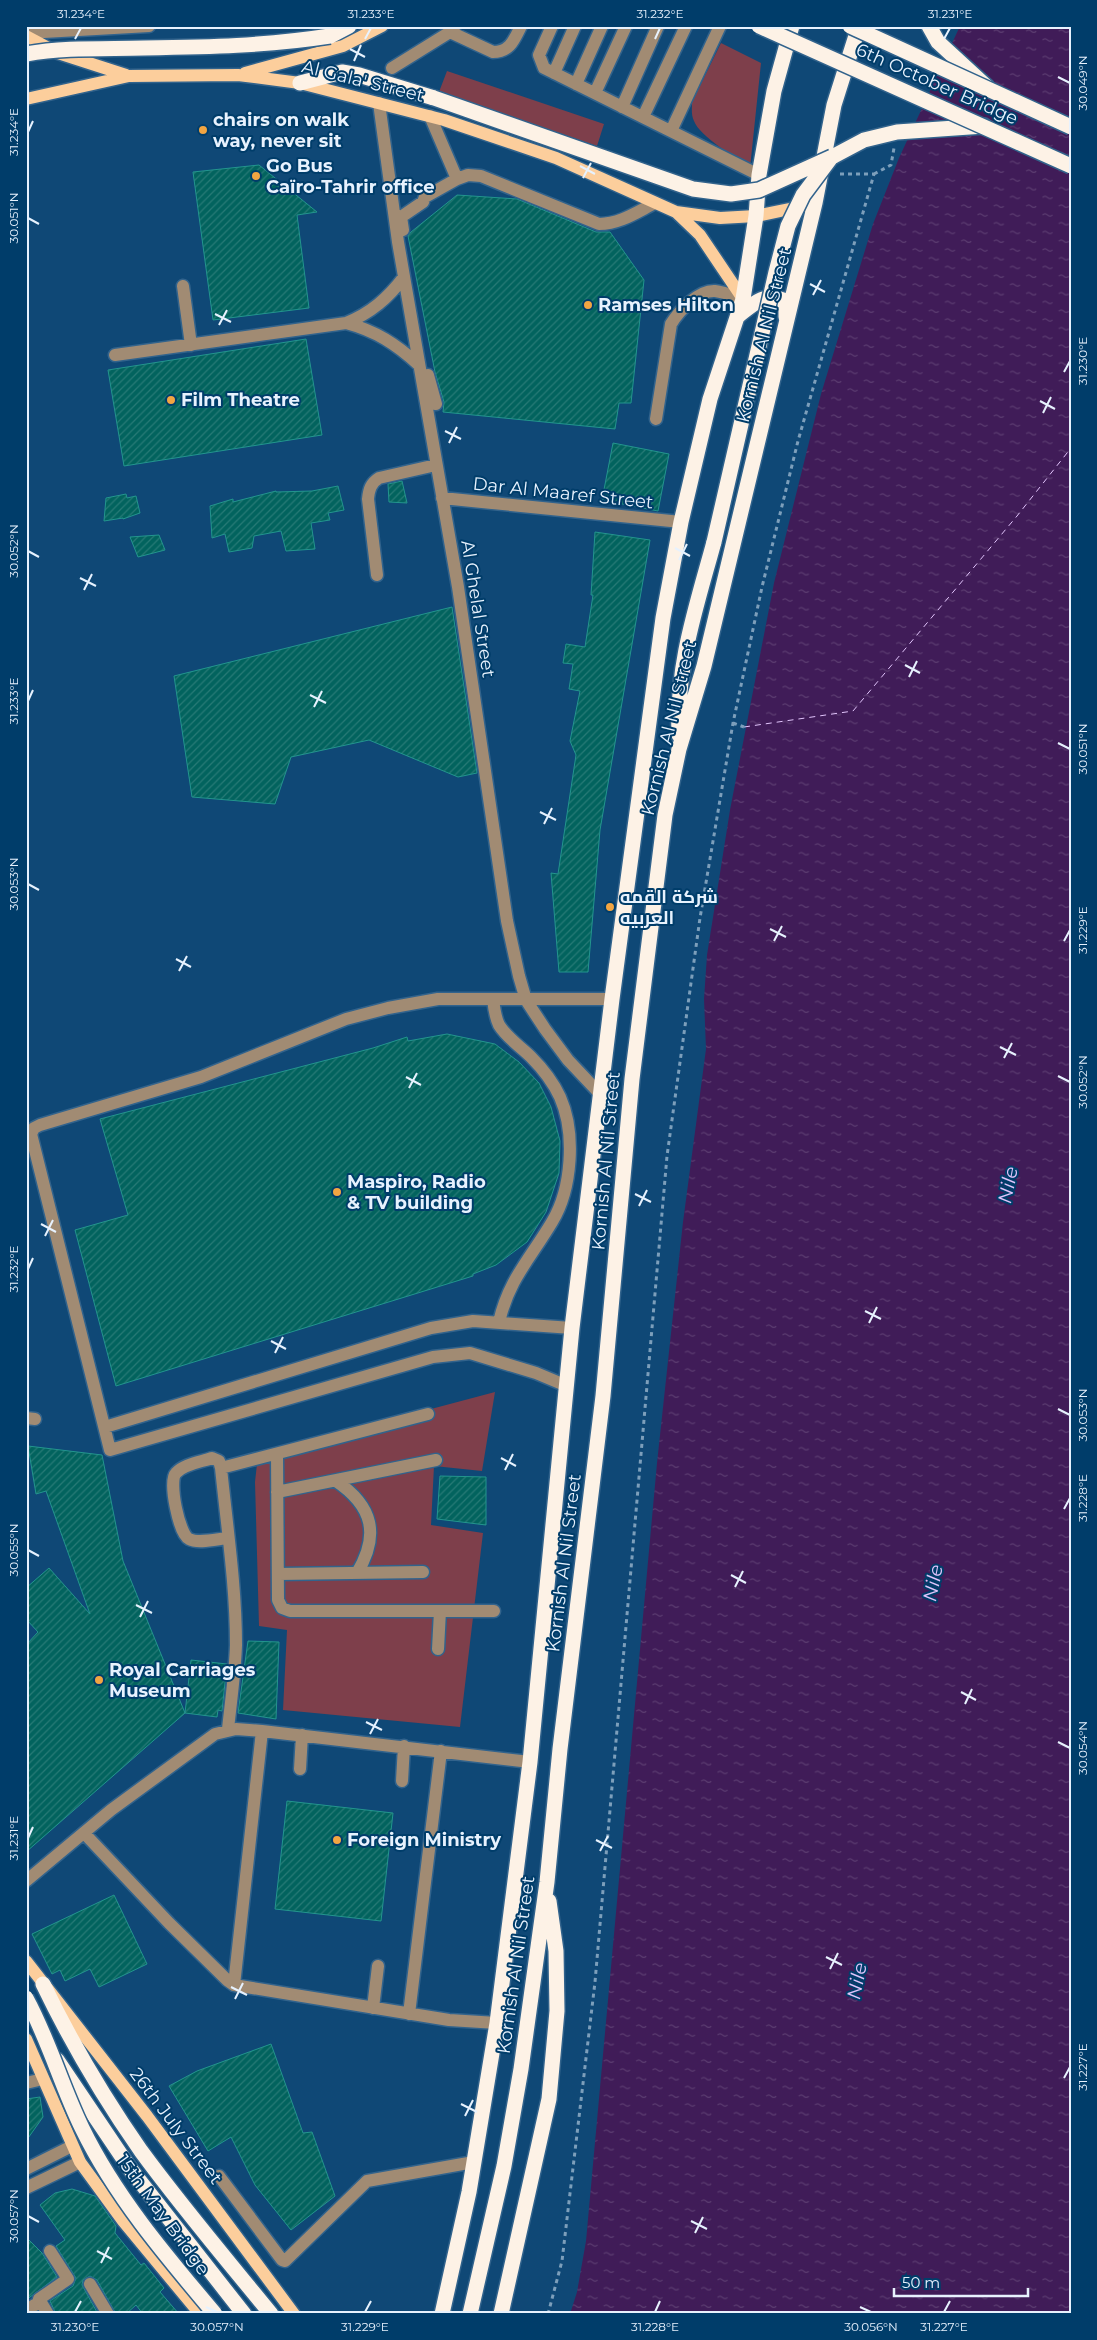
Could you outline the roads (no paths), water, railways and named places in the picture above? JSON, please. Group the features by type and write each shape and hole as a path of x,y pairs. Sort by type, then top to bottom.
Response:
{"highway":[{"path":"26,54 79,49 246,47 330,36 349,26"},
{"name":"6th October Bridge","path":"759,26 1071,166"},
{"name":"Kornish Al Nil Street","path":"442,2314 474,2162 496,2023 530,1762 572,1328 602,1096 612,999 663,618 681,522 710,399 742,299 756,216 759,175 774,90 792,26"},
{"name":"6th October Bridge","path":"850,26 1071,127"},
{"name":"Kornish Al Nil Street","path":"470,2314 506,2156 547,1882 560,1749 603,1396 634,1060 664,815 679,749 704,666 815,203 834,105 859,26"},
{"path":"929,26 938,42 992,91"},
{"path":"300,83 342,72 360,75 434,98 693,189 731,194 760,190 864,140 897,132 984,126"},
{"path":"679,749 678,706 684,652 714,542 776,272 788,226 803,195 832,157"},
{"path":"738,316 759,300 772,296 783,300 786,308 786,321"},
{"path":"501,2314 549,2099 557,2011 556,1951 547,1882"},
{"name":"15th May Bridge","path":"43,1984 66,2031 87,2067 141,2150 271,2314"},
{"name":"15th May Bridge","path":"26,1998 48,2042 63,2086 82,2129 105,2170 130,2209 215,2314"},
{"path":"26,2015 113,2144 170,2222 244,2314"}],"main road":[{"path":"238,75 343,46 382,26"},
{"path":"26,34 58,53 129,76"},
{"name":"Al Gala' Street","path":"26,99 129,76 238,75 300,83 430,116 556,158 676,212 713,218 756,216 815,203"},
{"name":"Al Gala' Street","path":"676,212 700,234 742,299"},
{"name":"26th July Street","path":"26,1961 147,2116 294,2314"},
{"path":"26,2039 80,2162 123,2221 200,2314"}],"street":[{"path":"26,34 149,26"},
{"path":"392,68 452,29 493,52 500,52 512,45 521,26"},
{"path":"552,26 539,55 541,64 554,73 759,175"},
{"path":"554,73 575,26"},
{"path":"576,84 602,26"},
{"path":"595,93 626,26"},
{"path":"622,107 658,26"},
{"path":"643,117 686,26"},
{"path":"671,131 720,26"},
{"name":"Al Ghelal Street","path":"379,103 398,216 404,277 458,587 506,921 526,1000 568,1060 602,1096"},
{"path":"430,116 457,179"},
{"path":"426,402 436,404 423,353 398,216 423,202 425,197 468,175 481,176 599,224 611,224 622,220 655,203"},
{"path":"115,355 346,323 362,317 378,306 404,277"},
{"path":"183,286 191,344"},
{"path":"656,419 671,324 677,314 704,293 714,291 742,299"},
{"path":"346,323 368,329 386,338 419,365"},
{"path":"377,576 368,491 373,482 379,478 436,465"},
{"name":"Dar Al Maaref Street","path":"442,498 681,522"},
{"path":"493,999 494,1013 500,1025 549,1077 561,1099 569,1136 570,1167 553,1220 518,1272 504,1303 499,1322"},
{"path":"567,1386 536,1373 470,1353 433,1357 110,1450 31,1134 34,1128 201,1077 346,1019 388,1008 438,1000 612,999"},
{"path":"105,1427 431,1328 473,1321 572,1328"},
{"path":"221,1468 428,1414"},
{"path":"277,1454 278,1600 282,1608 286,1610 494,1610"},
{"path":"228,1538 197,1541 188,1539 182,1532 171,1485 174,1475 180,1469 212,1458 218,1461 221,1468 228,1538 236,1644 228,1729"},
{"path":"277,1492 436,1460"},
{"path":"336,1481 352,1492 364,1506 369,1521 371,1537 367,1556 357,1573"},
{"path":"278,1574 423,1572"},
{"path":"438,1649 440,1610"},
{"path":"26,1881 111,1810 215,1734 228,1729 262,1730 530,1762"},
{"path":"234,1985 262,1730"},
{"path":"300,1769 302,1735"},
{"path":"402,1781 404,1746"},
{"path":"409,2014 441,1751"},
{"path":"84,1834 190,1944 234,1985 449,2020 496,2023"},
{"path":"373,2008 378,1966"},
{"path":"26,2082 43,2079"},
{"path":"26,2169 72,2146"},
{"path":"26,2188 80,2162"},
{"path":"219,2176 282,2260 288,2260 367,2181 474,2162"},
{"path":"26,2310 68,2279 50,2251"},
{"path":"90,2284 108,2314"},
{"path":"40,2300 48,2314"}],"water":[{"name":"Nile","path":"960,26 1071,26 1071,2314 570,2314 577,2292 586,2241 657,1463 683,1222 706,1049 704,999 707,955 730,810 774,583 821,394 873,224 899,158"}],"place":[{"name":"chairs on walk way, never sit","path":"203,130"},
{"name":"Go Bus Caïro-Tahrir office","path":"256,176"},
{"name":"Ramses Hilton","path":"588,305"},
{"name":"Film Theatre","path":"171,400"},
{"name":"شركة القمه العربيه","path":"610,907"},
{"name":"Maspiro, Radio & TV building","path":"337,1192"},
{"name":"Royal Carriages Museum","path":"99,1680"},
{"name":"Foreign Ministry","path":"337,1840"}]}
